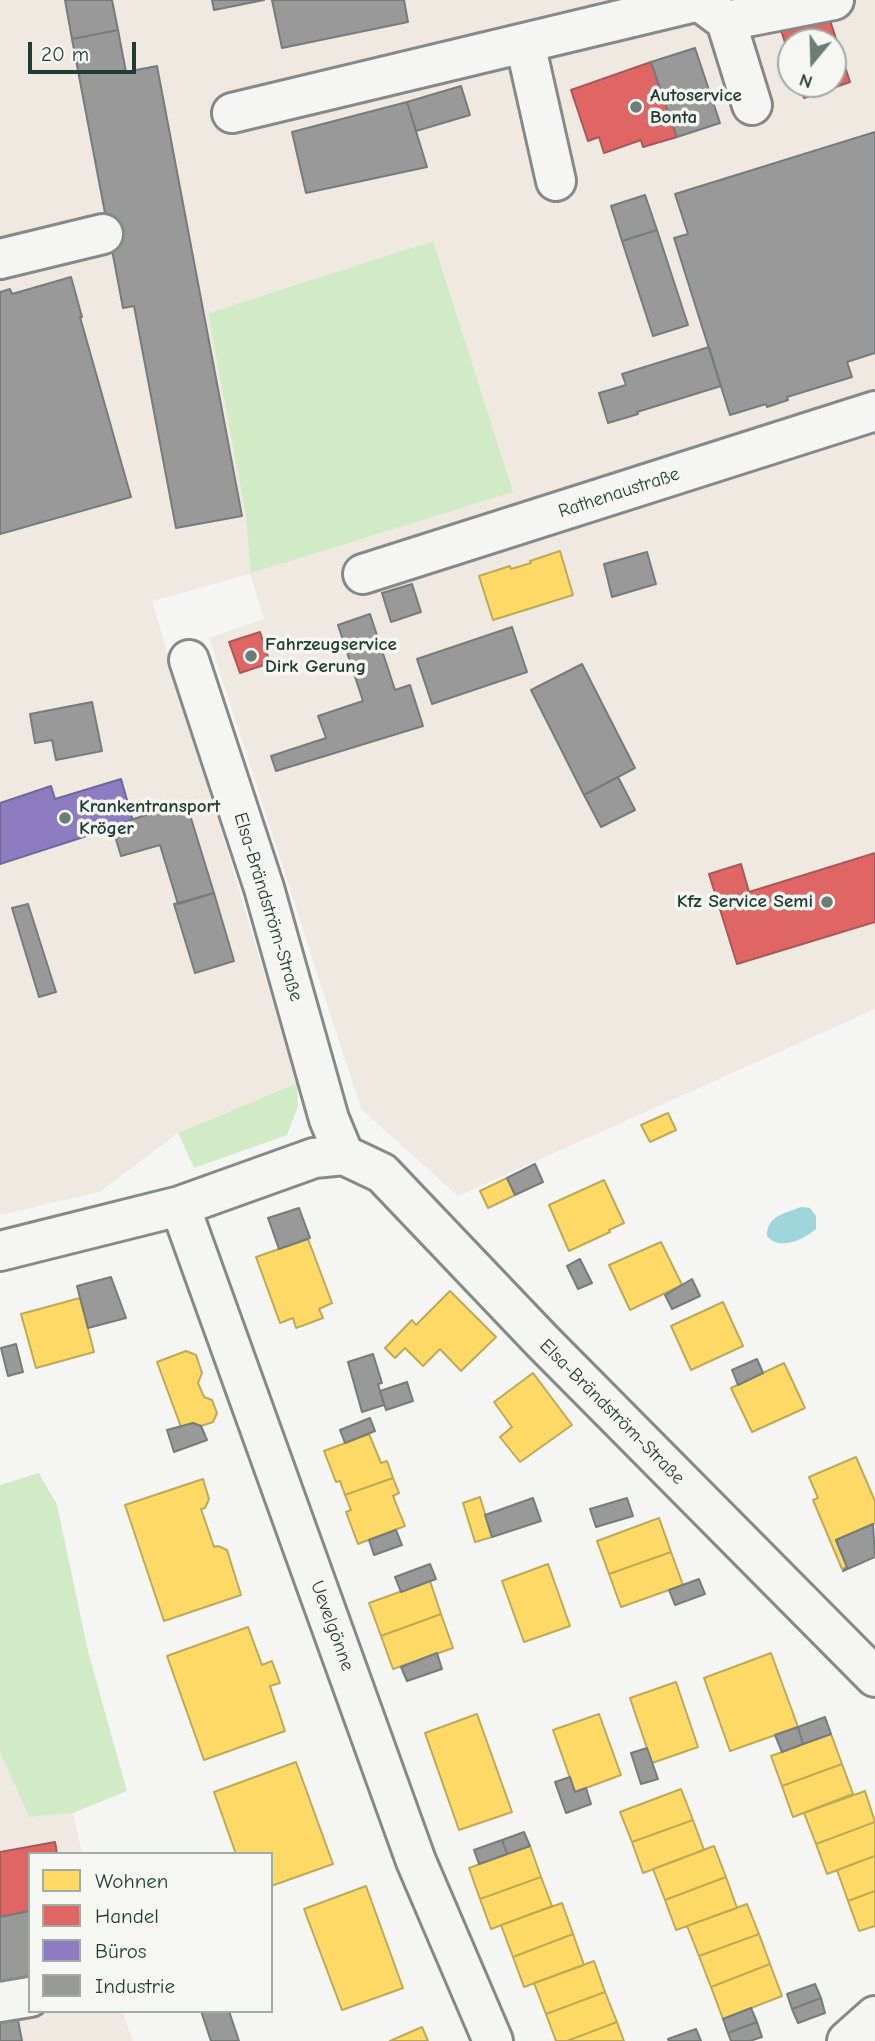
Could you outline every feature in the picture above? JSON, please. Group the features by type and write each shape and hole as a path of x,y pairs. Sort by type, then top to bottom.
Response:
{"street":[{"path":"726,21 834,0"},
{"path":"232,113 699,1 726,21 752,105"},
{"path":"525,43 556,181"},
{"path":"0,259 103,234"},
{"name":"Rathenaustraße","path":"363,574 875,411"},
{"name":"Elsa-Brändström-Straße","path":"189,660 264,888 329,1119 344,1155 382,1174 543,1342 875,1677"},
{"path":"0,1251 180,1206 314,1158 344,1155"},
{"name":"Uevelgönne","path":"180,1206 416,1861 493,2041"},
{"path":"0,2003 28,1997"},
{"path":"847,2041 875,2016"}],"shaded area":[{"path":"0,0 875,0 875,1009 458,1196 361,1109 209,638 264,619 250,574 152,601 297,1083 178,1133 99,1192 0,1215","holes":["433,241 251,573 247,516 208,313"]},
{"path":"0,1752 29,1817 73,1813 82,1852 28,1852 28,2013 123,2013 133,2041 0,2041"}],"green space":[{"path":"433,241 513,492 251,573 246,516 208,313"},
{"path":"297,1083 298,1106 287,1135 194,1168 178,1133"},
{"path":"39,1473 57,1505 88,1651 127,1791 73,1813 29,1817 0,1752 0,1485"}],"water":[{"path":"801,1207 810,1208 816,1216 816,1229 805,1237 784,1243 778,1243 767,1236 773,1220"}],"building: Wohnen":[{"path":"560,551 573,595 493,620 479,576 510,566 511,569 531,563 530,561"},
{"path":"668,1113 676,1130 650,1142 641,1125"},
{"path":"507,1178 515,1195 488,1208 480,1191"},
{"path":"604,1180 624,1223 569,1251 549,1205"},
{"path":"308,1239 332,1303 319,1309 323,1318 296,1328 293,1318 280,1323 256,1257"},
{"path":"661,1242 682,1285 630,1310 609,1265"},
{"path":"450,1291 496,1337 461,1371 440,1349 423,1366 405,1348 395,1358 385,1348 412,1320 416,1325"},
{"path":"80,1298 94,1352 36,1368 21,1314"},
{"path":"723,1302 743,1346 691,1370 671,1326"},
{"path":"186,1351 196,1355 202,1373 198,1383 204,1397 212,1400 217,1413 213,1422 201,1426 193,1423 181,1427 157,1362"},
{"path":"784,1363 805,1408 752,1432 731,1388"},
{"path":"533,1373 572,1425 520,1462 500,1437 512,1427 494,1402"},
{"path":"369,1434 381,1463 387,1461 393,1478 345,1495 340,1481 336,1482 324,1451"},
{"path":"856,1457 875,1501 875,1523 836,1540 847,1567 842,1569 813,1500 818,1498 809,1477"},
{"path":"393,1478 399,1493 393,1496 405,1526 358,1544 346,1512 351,1510 345,1495"},
{"path":"203,1479 209,1499 205,1508 201,1509 214,1547 227,1550 241,1595 164,1621 125,1505"},
{"path":"480,1497 492,1537 475,1542 463,1503"},
{"path":"659,1518 671,1552 609,1574 597,1541"},
{"path":"671,1552 683,1585 621,1607 609,1574"},
{"path":"548,1564 570,1626 524,1642 502,1581"},
{"path":"430,1581 441,1614 381,1636 369,1603"},
{"path":"441,1614 453,1648 393,1669 381,1636"},
{"path":"248,1627 262,1665 272,1661 280,1683 270,1686 285,1731 204,1760 167,1656"},
{"path":"771,1653 798,1727 730,1751 704,1678"},
{"path":"676,1682 698,1747 652,1763 630,1698"},
{"path":"477,1714 512,1812 459,1830 425,1733"},
{"path":"599,1714 621,1775 575,1792 553,1730"},
{"path":"831,1734 842,1764 782,1786 771,1756"},
{"path":"296,1762 333,1864 273,1885 273,1852 235,1852 214,1792"},
{"path":"842,1764 853,1794 793,1817 782,1786"},
{"path":"681,1789 693,1820 632,1842 620,1812"},
{"path":"865,1791 875,1822 816,1844 804,1813"},
{"path":"693,1820 704,1850 643,1873 632,1842"},
{"path":"875,1822 875,1856 827,1874 816,1844"},
{"path":"530,1846 541,1877 480,1899 469,1868"},
{"path":"714,1846 726,1877 665,1900 653,1869"},
{"path":"875,1856 875,1891 848,1901 837,1870"},
{"path":"541,1877 552,1906 491,1929 480,1899"},
{"path":"726,1877 737,1908 676,1930 665,1900"},
{"path":"366,1886 403,1988 342,2010 304,1909"},
{"path":"875,1891 875,1926 859,1931 848,1901"},
{"path":"562,1903 573,1934 513,1957 501,1925"},
{"path":"747,1904 759,1934 699,1956 687,1926"},
{"path":"573,1934 584,1965 524,1987 513,1957"},
{"path":"759,1934 770,1964 711,1987 699,1956"},
{"path":"594,1961 605,1992 546,2014 534,1983"},
{"path":"770,1964 782,1996 723,2019 711,1987"},
{"path":"605,1992 617,2022 567,2041 556,2041 546,2014"},
{"path":"617,2022 624,2041 567,2041"},
{"path":"422,2027 428,2041 390,2041"}],"building: Handel":[{"path":"827,11 833,28 780,28"},
{"path":"651,62 677,137 643,147 641,140 604,153 599,137 588,141 571,90"},
{"path":"260,632 270,663 240,673 229,642"},
{"path":"875,853 875,922 737,964 709,874 741,864 749,892"},
{"path":"55,1842 57,1852 28,1852 28,1911 0,1917 0,1852"}],"building: Büros":[{"path":"121,779 133,821 0,864 0,803 51,786 55,799"}],"building: Industrie":[{"path":"65,0 112,0 118,30 72,39"},
{"path":"212,0 264,0 214,10"},
{"path":"272,0 404,0 408,22 282,48"},
{"path":"118,30 126,72 157,66 242,516 176,528 134,306 123,308 72,39"},
{"path":"695,48 720,123 677,137 651,62"},
{"path":"461,86 470,115 416,131 407,102"},
{"path":"407,102 427,167 306,193 292,132"},
{"path":"875,132 875,353 847,362 852,377 787,397 788,400 767,407 766,404 730,415 674,238 688,234 675,194"},
{"path":"645,195 657,230 622,241 611,206"},
{"path":"657,230 688,325 653,336 622,241"},
{"path":"71,277 131,497 0,534 0,292 10,289 12,294"},
{"path":"709,347 721,386 608,423 599,393 626,385 622,374"},
{"path":"647,552 656,584 612,597 604,564"},
{"path":"412,584 421,612 391,622 382,593"},
{"path":"370,614 395,690 410,685 423,726 276,771 271,756 326,738 318,716 363,701 338,625"},
{"path":"512,627 527,672 432,704 417,659"},
{"path":"582,664 635,768 584,795 531,690"},
{"path":"92,702 102,751 56,760 52,740 35,743 30,714"},
{"path":"618,777 635,810 601,827 584,795"},
{"path":"186,802 214,893 178,904 160,845 121,856 112,826"},
{"path":"214,893 234,961 195,973 174,904"},
{"path":"28,904 56,992 39,997 12,908"},
{"path":"535,1164 543,1182 515,1195 507,1178"},
{"path":"299,1208 310,1238 279,1249 268,1218"},
{"path":"580,1259 592,1283 578,1289 567,1266"},
{"path":"111,1277 126,1318 88,1328 77,1286"},
{"path":"692,1279 700,1296 672,1309 665,1295"},
{"path":"16,1344 23,1372 8,1376 1,1348"},
{"path":"373,1354 382,1383 378,1384 384,1405 362,1412 348,1362"},
{"path":"757,1359 763,1373 738,1385 732,1370"},
{"path":"407,1382 413,1401 386,1410 380,1391"},
{"path":"370,1418 375,1431 345,1443 340,1430"},
{"path":"193,1423 201,1426 207,1440 174,1452 167,1430"},
{"path":"533,1498 541,1521 492,1537 485,1515"},
{"path":"627,1498 633,1516 596,1527 590,1509"},
{"path":"873,1524 875,1557 843,1571 847,1567 836,1540"},
{"path":"396,1530 402,1545 374,1555 369,1540"},
{"path":"430,1564 436,1579 401,1592 395,1577"},
{"path":"699,1579 705,1594 675,1605 669,1590"},
{"path":"437,1653 442,1669 407,1681 401,1667"},
{"path":"825,1717 831,1734 803,1744 798,1727"},
{"path":"798,1727 803,1744 782,1752 775,1735"},
{"path":"647,1748 658,1779 641,1784 631,1753"},
{"path":"570,1777 575,1792 586,1788 591,1804 566,1813 555,1782"},
{"path":"524,1832 530,1846 507,1854 502,1840"},
{"path":"502,1840 507,1854 479,1864 474,1850"},
{"path":"28,1911 28,1980 0,1986 0,1917"},
{"path":"815,1984 821,1998 792,2009 787,1994"},
{"path":"821,1998 825,2013 798,2023 792,2009"},
{"path":"751,2008 757,2022 728,2033 723,2019"},
{"path":"16,2010 22,2041 0,2041 0,2013"},
{"path":"202,2013 230,2013 239,2041 211,2041"},
{"path":"757,2022 762,2037 750,2041 731,2041 728,2033"},
{"path":"696,2029 701,2041 668,2039"}],"place":[{"name":"Autoservice Bonta","path":"636,107"},
{"name":"Fahrzeugservice Dirk Gerung","path":"251,656"},
{"name":"Krankentransport Kröger","path":"65,818"},
{"name":"Kfz Service Semi","path":"827,902"}]}
